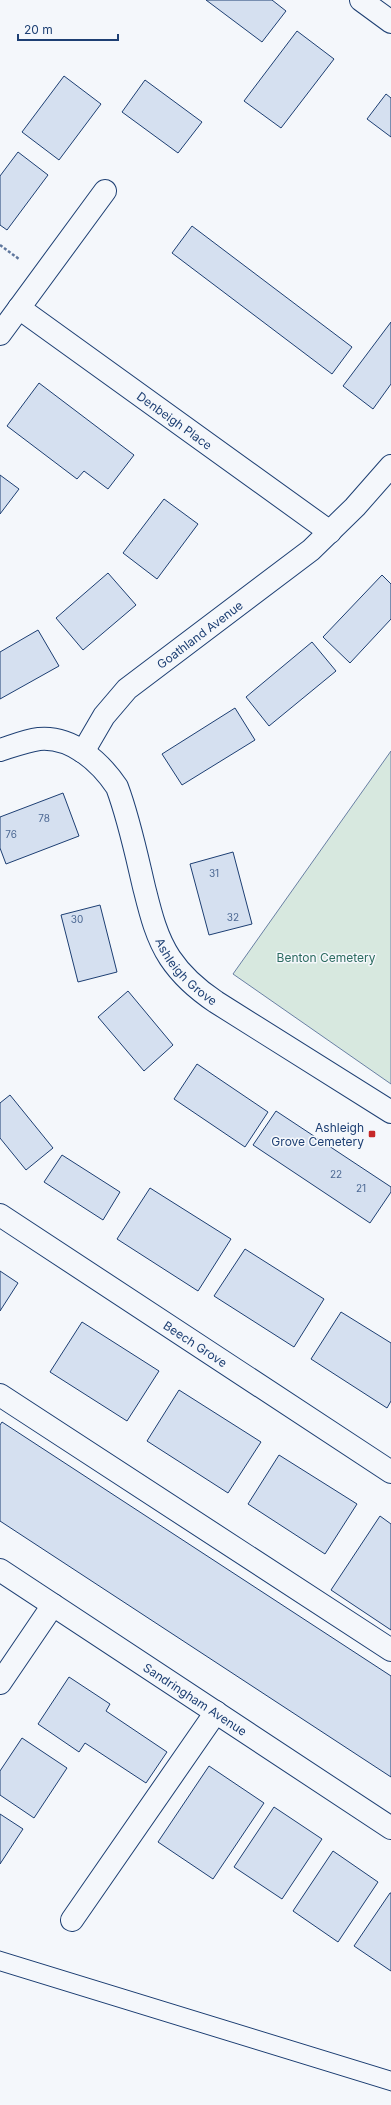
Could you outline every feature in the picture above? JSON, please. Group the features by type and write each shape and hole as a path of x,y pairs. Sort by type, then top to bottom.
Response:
{"street":[{"path":"361,0 391,22"},
{"path":"0,334 105,191"},
{"name":"Denbeigh Place","path":"20,308 330,532"},
{"name":"Goathland Avenue","path":"83,752 104,716 128,689 291,567 330,532 391,466"},
{"path":"0,750 19,743 39,739 55,740 83,752"},
{"name":"Ashleigh Grove","path":"83,752 106,771 117,787 150,912 160,940 170,958 184,976 197,989 216,1002 391,1112"},
{"name":"Beech Grove","path":"0,1215 391,1472"},
{"path":"0,1395 391,1650"},
{"name":"Sandringham Avenue","path":"0,1570 391,1828"},
{"path":"0,1683 53,1605"},
{"path":"72,1920 216,1712"}],"green space":[{"name":"Benton Cemetery","path":"391,751 391,1084 233,974"}],"building":[{"path":"206,0 272,0 286,11 262,42"},
{"path":"297,31 334,59 281,128 244,101"},
{"path":"64,76 101,104 59,160 22,132"},
{"path":"145,80 202,122 178,153 122,112"},
{"path":"386,94 391,98 391,137 367,119"},
{"path":"18,152 48,175 7,230 0,225 0,176"},
{"path":"192,226 352,347 332,374 172,253"},
{"path":"391,322 391,384 373,409 343,386"},
{"path":"39,383 134,455 108,489 84,471 77,479 7,426"},
{"path":"0,475 19,489 0,514"},
{"path":"164,499 198,524 157,579 123,553"},
{"path":"108,573 136,605 83,650 56,618"},
{"path":"382,575 391,584 391,619 350,663 323,637"},
{"path":"38,630 59,666 0,699 0,652"},
{"path":"312,642 336,671 269,726 246,697"},
{"path":"235,708 255,740 182,785 162,754"},
{"path":"63,793 79,836 6,864 0,848 0,817"},
{"path":"233,852 252,924 209,935 190,864"},
{"path":"100,905 117,972 78,982 61,915"},
{"path":"128,991 173,1045 144,1071 98,1017"},
{"path":"197,1064 268,1112 245,1147 174,1099"},
{"path":"10,1095 53,1148 26,1170 0,1138 0,1103"},
{"path":"276,1111 391,1187 391,1192 370,1223 253,1145"},
{"path":"62,1155 120,1192 103,1220 44,1182"},
{"path":"150,1188 231,1239 198,1291 117,1239"},
{"path":"245,1249 324,1299 294,1347 214,1296"},
{"path":"0,1271 18,1283 0,1311"},
{"path":"341,1312 391,1343 391,1401 387,1408 311,1359"},
{"path":"82,1322 159,1371 127,1421 50,1372"},
{"path":"179,1390 261,1442 228,1493 147,1441"},
{"path":"2,1422 391,1676 391,1777 0,1521 0,1425"},
{"path":"279,1455 357,1504 325,1554 248,1504"},
{"path":"380,1516 391,1524 391,1630 331,1590"},
{"path":"69,1677 110,1704 106,1711 167,1752 146,1783 85,1743 79,1752 38,1724"},
{"path":"22,1738 67,1768 34,1818 0,1795 0,1771"},
{"path":"209,1766 264,1803 213,1879 158,1842"},
{"path":"274,1807 322,1839 282,1899 234,1867"},
{"path":"0,1814 23,1829 0,1864"},
{"path":"333,1851 378,1882 338,1942 293,1911"},
{"path":"391,1893 391,1971 354,1946"}],"tram line":[{"path":"0,1951 391,2071"},
{"path":"0,1971 391,2091"}],"place":[{"name":"Ashleigh Grove Cemetery","path":"372,1134"}]}
